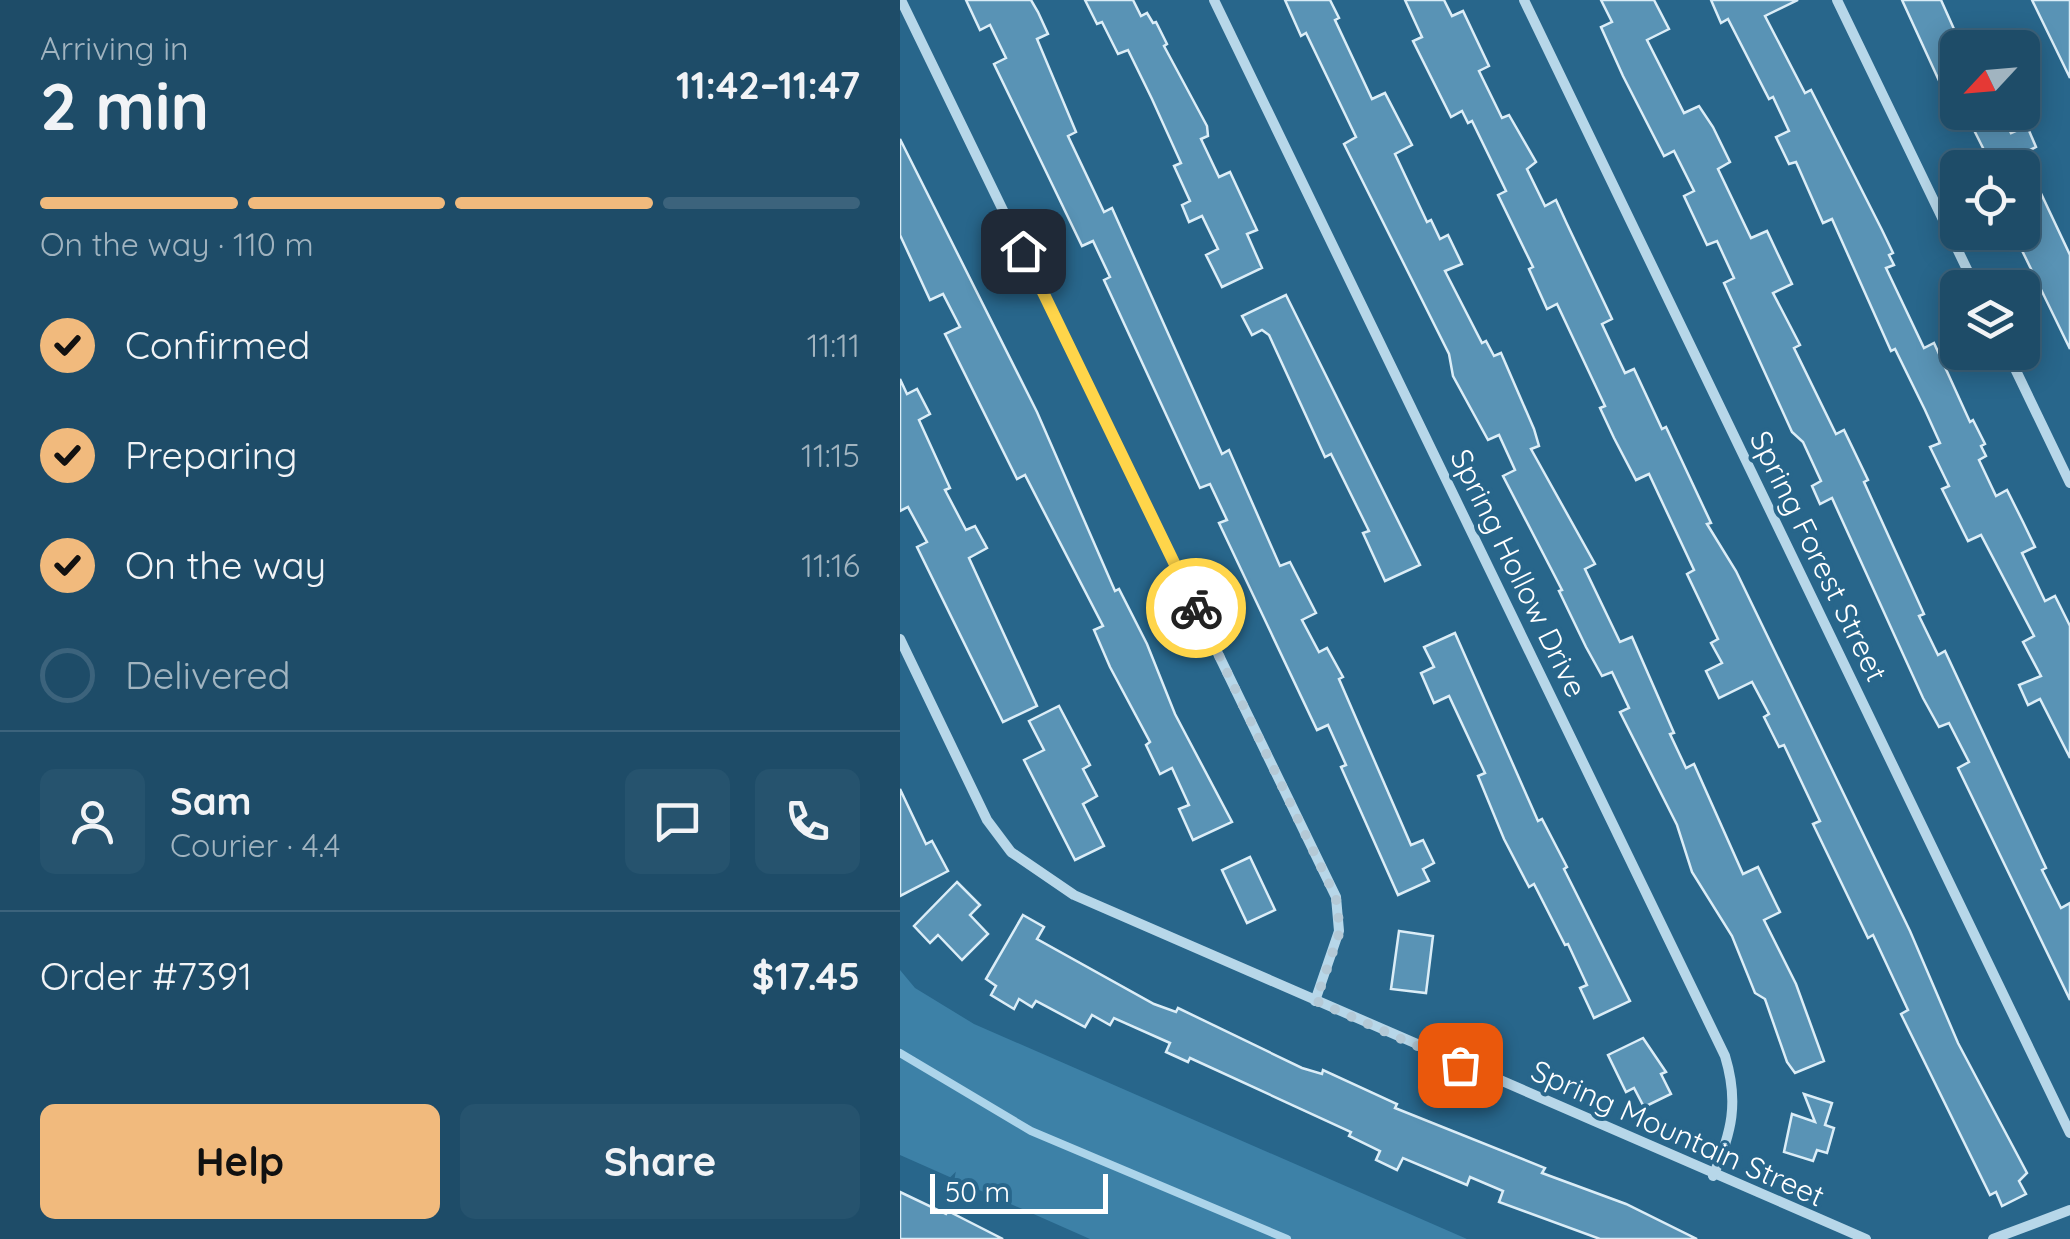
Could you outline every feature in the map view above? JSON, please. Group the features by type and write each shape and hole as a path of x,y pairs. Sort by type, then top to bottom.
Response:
{"street":[{"path":"902,0 1336,898 1340,931 1316,1001"},
{"name":"Spring Hollow Drive","path":"1214,0 1726,1056 1735,1089 1735,1110 1714,1176"},
{"name":"Spring Forest Street","path":"1524,0 2070,1133"},
{"path":"1836,0 1967,270"},
{"path":"2016,370 2070,483"},
{"name":"Spring Mountain Street","path":"900,639 987,820 1011,852 1074,895 1866,1239"},
{"path":"1993,1239 2070,1210"}],"shaded area":[{"path":"900,970 915,988 974,1024 1467,1239 1090,1239 900,1155"}],"building":[{"path":"966,0 1031,0 1038,12 1048,34 1037,39 1076,132 1068,136 1104,212 1112,208 1222,454 1229,450 1280,566 1290,562 1316,613 1302,620 1319,652 1327,648 1343,677 1339,679 1411,845 1423,840 1434,863 1423,869 1429,881 1398,895 1341,767 1346,765 1328,725 1317,730 1219,523 1227,520 1210,484 1200,488 1104,280 1110,277 1093,241 1082,246 994,64 1006,58 990,25 980,30"},
{"path":"1085,0 1133,0 1141,16 1147,13 1156,22 1167,44 1164,46 1207,126 1208,136 1201,139 1219,177 1230,172 1257,230 1247,234 1262,268 1222,287 1206,255 1218,249 1202,216 1189,222 1182,205 1190,201 1174,166 1181,163 1152,99 1128,50 1118,54 1102,22 1097,24"},
{"path":"1285,0 1330,0 1339,18 1335,20 1372,99 1385,93 1412,145 1395,154 1427,222 1431,220 1440,239 1448,235 1462,264 1445,271 1482,343 1486,341 1494,356 1501,353 1534,429 1539,446 1531,449 1595,564 1585,569 1620,642 1632,637 1674,733 1670,734 1686,768 1694,764 1743,874 1758,867 1780,912 1764,920 1796,984 1824,1061 1795,1073 1787,1062 1765,999 1755,993 1732,936 1692,872 1677,825 1620,712 1629,708 1612,672 1602,676 1503,476 1515,470 1499,435 1488,440 1453,376 1449,354 1344,144 1356,137 1306,33 1301,36"},
{"path":"1405,0 1444,0 1452,16 1463,11 1489,66 1479,71 1502,118 1509,115 1536,162 1527,169 1545,206 1556,200 1612,319 1602,324 1625,373 1634,369 1662,429 1666,427 1711,523 1707,524 1736,571 1910,931 1958,1043 2027,1173 2019,1181 2026,1194 2002,1206 1996,1192 1990,1195 1901,1014 1908,1010 1813,824 1820,821 1784,745 1779,747 1764,717 1769,714 1752,682 1719,698 1706,671 1722,663 1711,643 1718,639 1687,574 1694,570 1649,474 1636,480 1614,438 1600,408 1605,406 1557,304 1547,309 1529,269 1533,267 1498,195 1506,191 1472,121 1468,123 1462,111 1451,117 1413,41 1422,37"},
{"path":"1601,0 1654,0 1669,29 1647,40 1684,113 1699,106 1713,127 1730,162 1718,169 1751,238 1767,231 1792,284 1773,293 1800,345 1794,348 1836,434 1844,430 1868,480 1864,482 1924,614 1919,616 1938,655 1945,651 2046,868 2042,870 2061,908 2070,903 2070,1000 1958,768 1969,762 1949,723 1939,727 1923,698 1832,498 1820,504 1812,486 1821,481 1803,442 1792,432 1724,283 1734,278 1717,241 1707,245 1684,196 1694,191 1674,151 1664,156 1623,76 1601,27 1612,22"},
{"path":"1711,0 1798,0 1765,16 1805,93 1811,90 1882,230 1893,253 1889,255 1894,265 1886,268 1924,348 1934,343 1940,356 1940,370 1946,370 1970,422 1973,420 1985,444 1981,446 1986,456 1979,460 1996,496 2007,490 2035,547 2022,553 2045,601 2055,596 2070,626 2070,758 2040,699 2028,705 2019,685 2041,676 2023,642 2034,636 1981,535 1968,541 1942,489 1949,486 1930,447 1940,443 1925,410 1895,349 1891,351 1832,219 1823,223 1796,162 1789,164 1776,137 1789,131 1773,97 1769,99 1728,19 1721,23"},
{"path":"1902,0 1941,0 1954,30 1940,30 1940,83"},
{"path":"2032,0 2070,0 2070,78"},
{"path":"1974,130 2029,130 2036,147 2030,150 1984,150"},
{"path":"900,139 1037,412 1115,591 1119,589 1147,644 1175,714 1232,822 1193,840 1179,809 1189,805 1172,768 1160,774 1146,745 1150,742 1094,630 1103,626 1025,475 1017,479 945,334 960,327 943,294 930,300 900,235"},
{"path":"2040,191 2070,255 2070,349 2040,287 2040,270 2032,270 2022,250 2040,250"},
{"path":"1286,295 1420,565 1385,581 1363,533 1369,531 1331,454 1325,457 1269,335 1262,330 1252,335 1242,316"},
{"path":"900,379 907,394 917,389 930,414 919,420 950,488 945,490 966,530 975,526 987,548 969,558 1037,706 1003,722 917,547 927,542 908,507 900,511"},
{"path":"1455,633 1538,821 1542,819 1567,867 1564,869 1630,1001 1594,1018 1580,988 1587,985 1568,944 1565,945 1534,884 1529,887 1504,839 1478,776 1485,773 1449,696 1434,703 1421,673 1434,667 1424,647"},
{"path":"1059,706 1090,765 1083,769 1097,796 1083,804 1104,846 1075,860 1024,760 1044,750 1029,721"},
{"path":"900,789 926,844 932,841 948,871 900,896"},
{"path":"1250,857 1275,910 1247,923 1222,870"},
{"path":"957,882 980,905 970,915 988,934 962,960 938,935 930,943 914,926"},
{"path":"1023,915 1044,927 1037,939 1154,1004 1176,1012 1178,1008 1302,1068 1322,1074 1323,1070 1397,1104 1395,1108 1545,1168 1542,1173 1626,1204 1697,1239 1600,1239 1499,1202 1503,1191 1470,1177 1467,1185 1403,1158 1397,1170 1376,1160 1380,1151 1349,1136 1351,1132 1190,1058 1188,1062 1166,1052 1170,1043 1114,1018 1110,1025 1092,1015 1085,1027 1036,1001 1032,1007 1019,999 1014,1009 991,995 996,986 986,979"},
{"path":"1399,931 1433,936 1426,993 1391,989"},
{"path":"1643,1038 1666,1072 1661,1074 1671,1094 1644,1107 1634,1088 1626,1092 1608,1055"},
{"path":"1804,1094 1832,1103 1825,1125 1834,1128 1827,1153 1817,1150 1813,1161 1784,1152 1792,1114 1815,1122"},
{"path":"900,1192 946,1214 948,1211 1003,1239 900,1239"}],"waterway":[{"path":"900,1053 1031,1131 1287,1239"}],"way so far":[{"path":"1196,608 1336,898 1340,931 1332,964 1316,1001 1460,1065"}],"route":[{"path":"1023,251 1196,608"}]}
